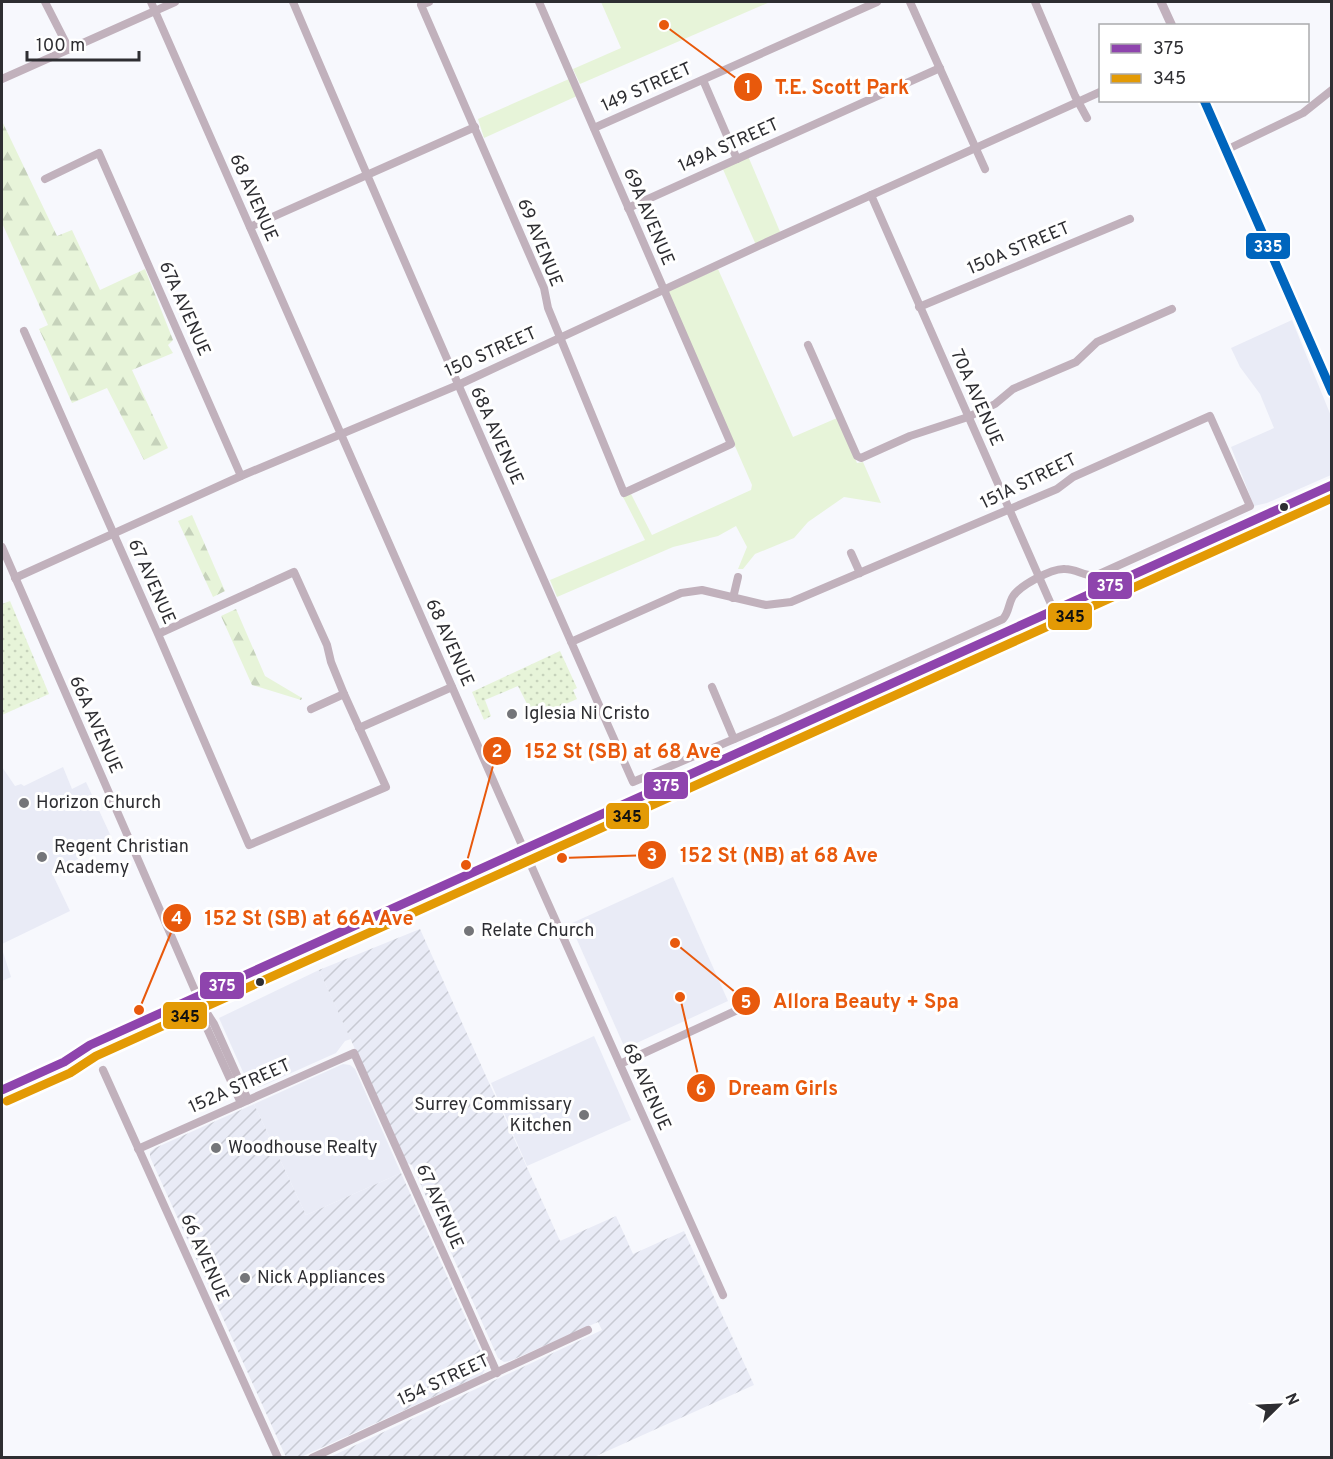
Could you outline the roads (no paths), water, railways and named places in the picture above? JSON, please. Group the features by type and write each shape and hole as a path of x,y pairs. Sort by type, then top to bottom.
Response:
{"main road":[{"path":"1161,2 1171,24"},
{"path":"1205,102 1332,393"},
{"path":"2,1090 64,1062 90,1045 1332,485"},
{"path":"64,1062 95,1056 204,1011 1332,500"},
{"path":"1006,646 1019,635 1050,618 1054,611"}],"street":[{"path":"45,2 69,49"},
{"name":"68 AVENUE","path":"151,2 529,862 723,1295"},
{"path":"2,79 175,2"},
{"name":"68A AVENUE","path":"293,2 633,782 734,739"},
{"name":"69A AVENUE","path":"539,2 731,444 624,493"},
{"name":"149 STREET","path":"594,128 877,2"},
{"path":"910,2 985,170"},
{"path":"1035,2 1074,92 1088,118"},
{"name":"69 AVENUE","path":"425,3 544,288 548,308 560,339 624,493"},
{"name":"149A STREET","path":"628,208 940,68"},
{"path":"703,80 737,159"},
{"path":"1226,150 1294,117 1332,90"},
{"name":"150 STREET","path":"15,578 241,476 458,385 1099,93"},
{"path":"250,227 475,127"},
{"name":"67A AVENUE","path":"45,179 99,153 241,476"},
{"name":"70A AVENUE","path":"871,195 1054,611"},
{"name":"150A STREET","path":"919,307 1130,219"},
{"path":"808,345 857,456 861,458 910,436 968,417 994,404 1013,389 1077,362 1096,342 1172,309"},
{"name":"67 AVENUE","path":"24,331 249,845 386,787 359,728"},
{"name":"151A STREET","path":"571,642 681,593 702,590 766,605 791,602 1058,489 1073,477 1210,416 1250,506 1092,577 1062,568 1038,578"},
{"name":"66A AVENUE","path":"2,547 204,1011 205,1024 244,1101"},
{"path":"851,553 860,573"},
{"path":"158,634 294,572 327,645 331,662 359,728 452,687"},
{"path":"733,598 738,578"},
{"path":"712,687 734,739 1000,620 1009,612 1012,598 1020,588 1038,578"},
{"path":"310,709 344,694"},
{"path":"620,1064 744,1007"},
{"name":"67 AVENUE","path":"354,1053 497,1373"},
{"name":"152A STREET","path":"138,1149 354,1053"},
{"name":"66 AVENUE","path":"103,1070 278,1458"},
{"name":"154 STREET","path":"312,1458 588,1330"}],"place":[{"name":"T.E. Scott Park","path":"664,25"},
{"name":"Iglesia Ni Cristo","path":"512,714"},
{"name":"Horizon Church","path":"24,803"},
{"name":"Regent Christian Academy","path":"42,857"},
{"name":"152 St (NB) at 68 Ave","path":"562,858"},
{"name":"152 St (SB) at 68 Ave","path":"466,865"},
{"name":"Relate Church","path":"469,931"},
{"name":"Allora Beauty + Spa","path":"675,943"},
{"name":"Dream Girls","path":"680,997"},
{"name":"152 St (SB) at 66A Ave","path":"139,1010"},
{"name":"Surrey Commissary Kitchen","path":"584,1115"},
{"name":"Woodhouse Realty","path":"216,1148"},
{"name":"Nick Appliances","path":"245,1278"}]}
